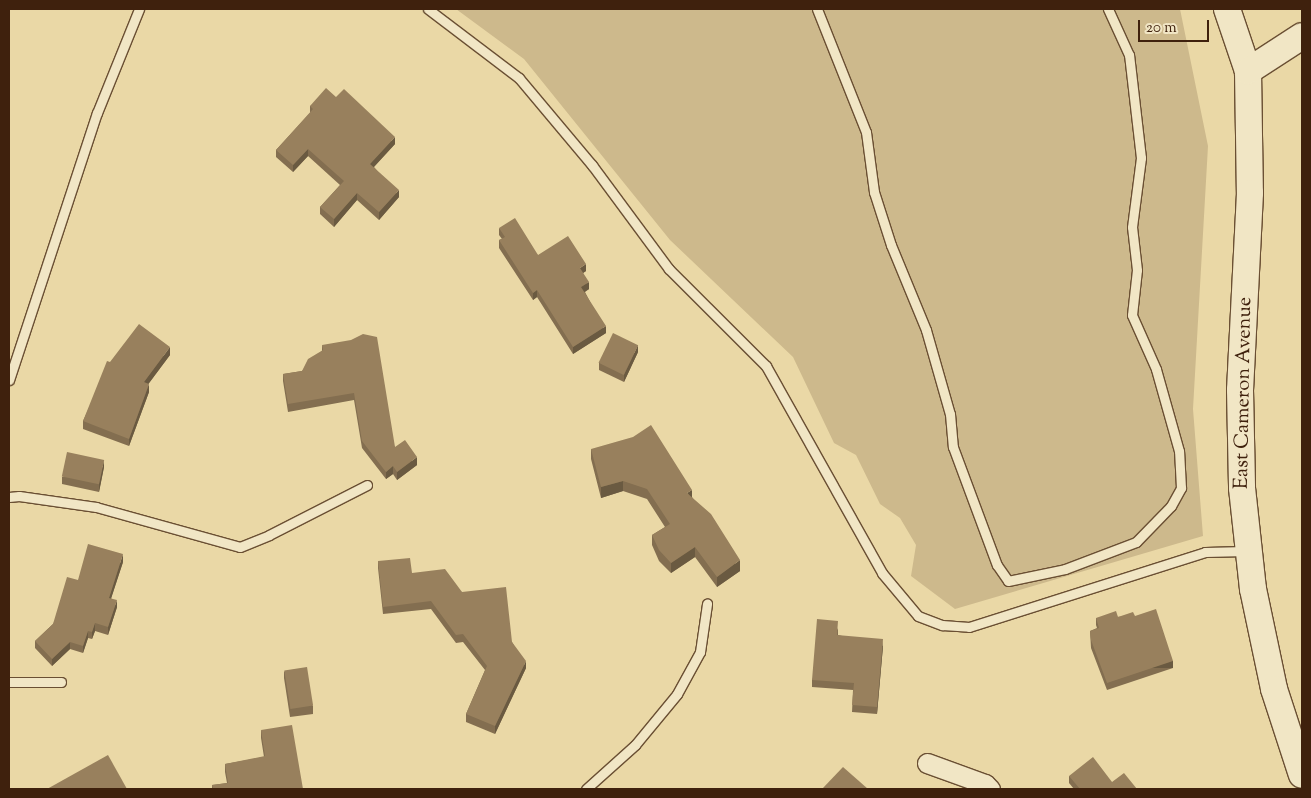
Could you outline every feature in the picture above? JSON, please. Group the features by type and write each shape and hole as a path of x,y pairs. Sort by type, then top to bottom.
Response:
{"main road":[{"name":"East Cameron Avenue","path":"1227,9 1248,71 1250,193 1240,390 1242,488 1252,589 1274,689 1302,775"},
{"path":"1248,71 1302,36"}],"street":[{"path":"927,763 985,784 990,789"}],"lane":[{"path":"9,380 97,113 139,9"},
{"path":"428,9 519,78 592,165 669,268 766,366 882,573 918,616 942,625 969,627 1206,552 1249,552"},
{"path":"817,9 866,132 874,192 891,245 926,330 950,414 953,447 997,565 1008,580 1074,566 1136,542 1171,506 1181,488 1179,451 1156,369 1132,315 1137,270 1132,227 1141,158 1129,55 1108,9"},
{"path":"9,497 20,496 96,506 240,547 269,536 367,485"},
{"path":"586,789 634,745 677,694 700,652 707,604"},
{"path":"9,682 61,682"}],"shaded area":[{"path":"456,9 1180,9 1208,146 1193,409 1203,536 955,609 911,576 916,545 900,518 880,504 856,455 834,443 793,357 670,240 524,59"}],"building":[{"path":"326,88 336,97 344,89 395,137 370,164 399,190 379,212 357,193 334,219 320,207 344,181 308,149 293,165 276,150 313,109 310,106"},
{"path":"515,218 538,255 568,236 586,264 580,268 589,282 581,287 606,326 573,347 537,290 533,293 499,240 505,237 499,228"},
{"path":"139,324 170,347 144,382 149,384 129,439 83,421 107,361 110,362"},
{"path":"613,333 638,345 624,375 599,363"},
{"path":"363,334 377,337 395,447 405,440 417,457 397,472 393,466 386,472 362,441 354,393 288,404 283,374 302,371 308,359 323,350 322,345 351,340"},
{"path":"651,425 692,490 687,493 711,514 740,560 717,577 695,547 671,563 659,550 652,535 670,524 647,489 623,481 601,487 591,449 633,437"},
{"path":"67,452 104,460 99,484 62,476"},
{"path":"88,544 123,554 109,598 117,600 108,627 95,623 92,632 88,631 83,646 70,642 52,659 35,641 53,624 67,577 78,580"},
{"path":"410,558 412,573 445,569 462,592 506,587 512,642 526,661 495,726 466,714 487,666 463,634 456,635 431,601 383,607 378,561"},
{"path":"1156,609 1173,661 1107,683 1091,640 1090,631 1099,628 1096,618 1116,611 1118,617 1133,612 1135,616"},
{"path":"817,619 838,621 837,635 883,639 877,707 852,705 854,683 812,680"},
{"path":"307,667 313,706 290,709 284,671"},
{"path":"292,725 303,789 213,789 212,785 228,783 225,764 265,756 261,730"},
{"path":"108,755 127,789 47,789"},
{"path":"1093,757 1112,782 1124,773 1137,789 1080,789 1069,776"},
{"path":"843,767 868,789 822,789"}]}
